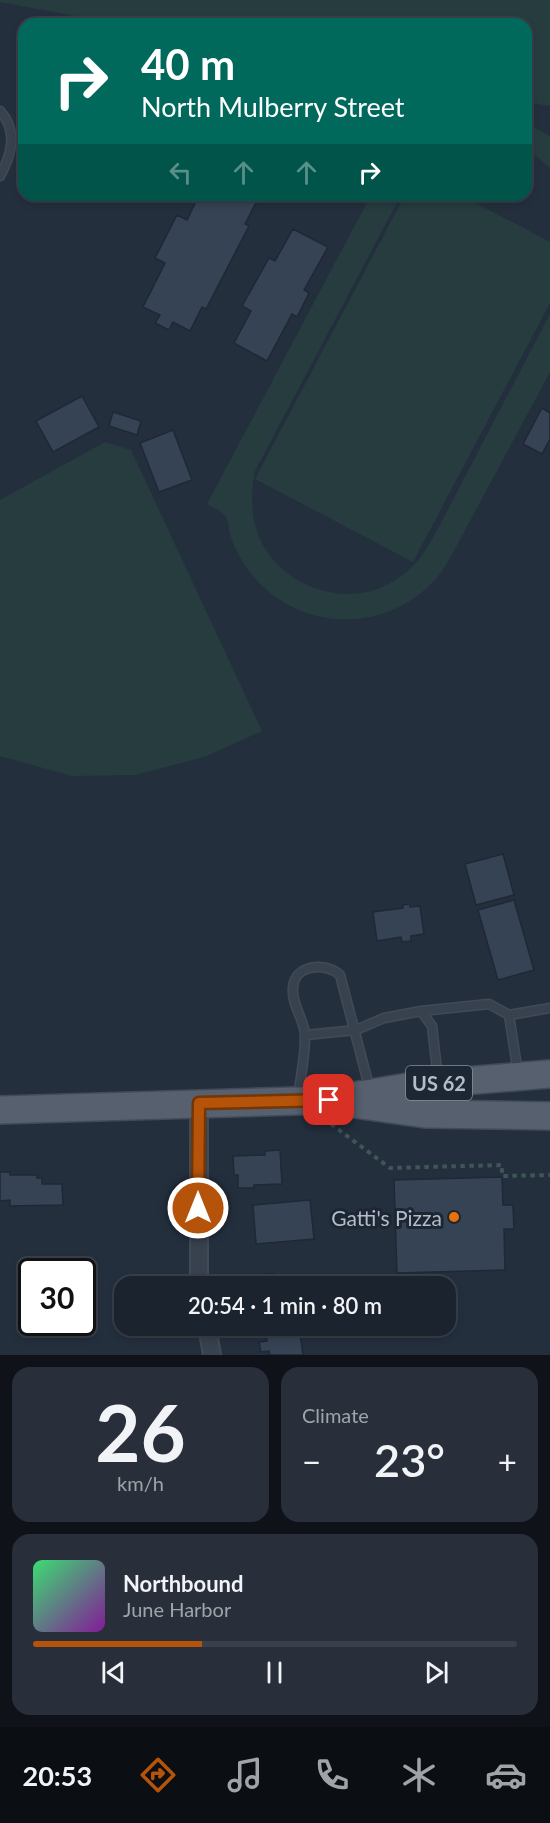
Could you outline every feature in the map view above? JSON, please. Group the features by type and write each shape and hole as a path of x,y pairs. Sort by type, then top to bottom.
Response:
{"main road":[{"name":"US 62","path":"330,1112 370,1093 438,1083 550,1074"},
{"name":"US 62","path":"0,1110 297,1102 330,1112 550,1116"}],"street":[{"path":"199,1103 200,1276"},
{"path":"209,1336 212,1355"}],"lane":[{"path":"0,111 7,119 12,131 12,145 0,176"},
{"path":"297,1102 306,1035 292,987 296,977 308,968 321,966 334,969 340,975 356,1030 370,1093"},
{"path":"306,1035 356,1030 384,1018 421,1011 489,1004 509,1015 550,1008"},
{"path":"421,1011 432,1026 438,1083"},
{"path":"509,1015 519,1077"}],"path":[{"path":"330,1112 390,1168 502,1165 502,1176 550,1175"}],"green space":[{"path":"0,0 550,0 550,106 532,103 532,18 86,18 0,2"},
{"path":"532,126 550,136 550,168 532,154"},
{"path":"368,201 398,201 255,471 252,510 258,534 266,550 289,575 320,590 354,594 383,587 400,577 417,562 433,538 550,314 550,372 441,573 409,601 386,612 361,618 336,619 312,614 289,605 267,590 249,571 236,549 226,517 207,504"},
{"path":"402,201 472,201 550,242 550,303 413,562 255,479"},
{"path":"105,442 131,450 262,731 204,757 135,775 72,776 0,756 0,500"}],"building":[{"path":"196,201 257,201 245,224 249,226 206,309 202,307 190,331 173,322 169,330 155,323 160,315 143,307 165,263 155,258 177,215 187,220"},
{"path":"293,229 328,247 304,290 309,293 297,317 292,314 267,361 234,343 251,311 242,306 269,258 275,261"},
{"path":"82,396 99,427 53,452 36,421"},
{"path":"542,408 550,413 550,439 542,454 523,444"},
{"path":"113,412 141,421 137,435 109,426"},
{"path":"173,430 192,480 159,492 140,443"},
{"path":"503,854 514,895 476,905 465,864"},
{"path":"514,900 534,970 498,980 478,910"},
{"path":"410,904 410,907 420,906 424,934 411,936 411,941 402,942 401,937 377,941 373,912 403,908 403,905"},
{"path":"280,1150 282,1184 238,1188 238,1175 234,1175 233,1156 265,1155 265,1151"},
{"path":"0,1172 10,1172 10,1175 37,1175 37,1178 42,1178 42,1184 62,1184 63,1205 10,1206 10,1200 0,1201"},
{"name":"Gatti's Pizza","path":"502,1177 503,1205 513,1205 514,1229 504,1229 505,1270 397,1273 394,1180"},
{"path":"310,1200 314,1239 256,1244 253,1205"},
{"path":"273,1273 273,1276 252,1276"},
{"path":"266,1336 300,1336 303,1355 270,1355 269,1351 261,1352 259,1342 267,1341"}],"place":[{"name":"Gatti's Pizza","path":"454,1217"}],"route":[{"path":"198,1208 199,1103 329,1100"}]}
